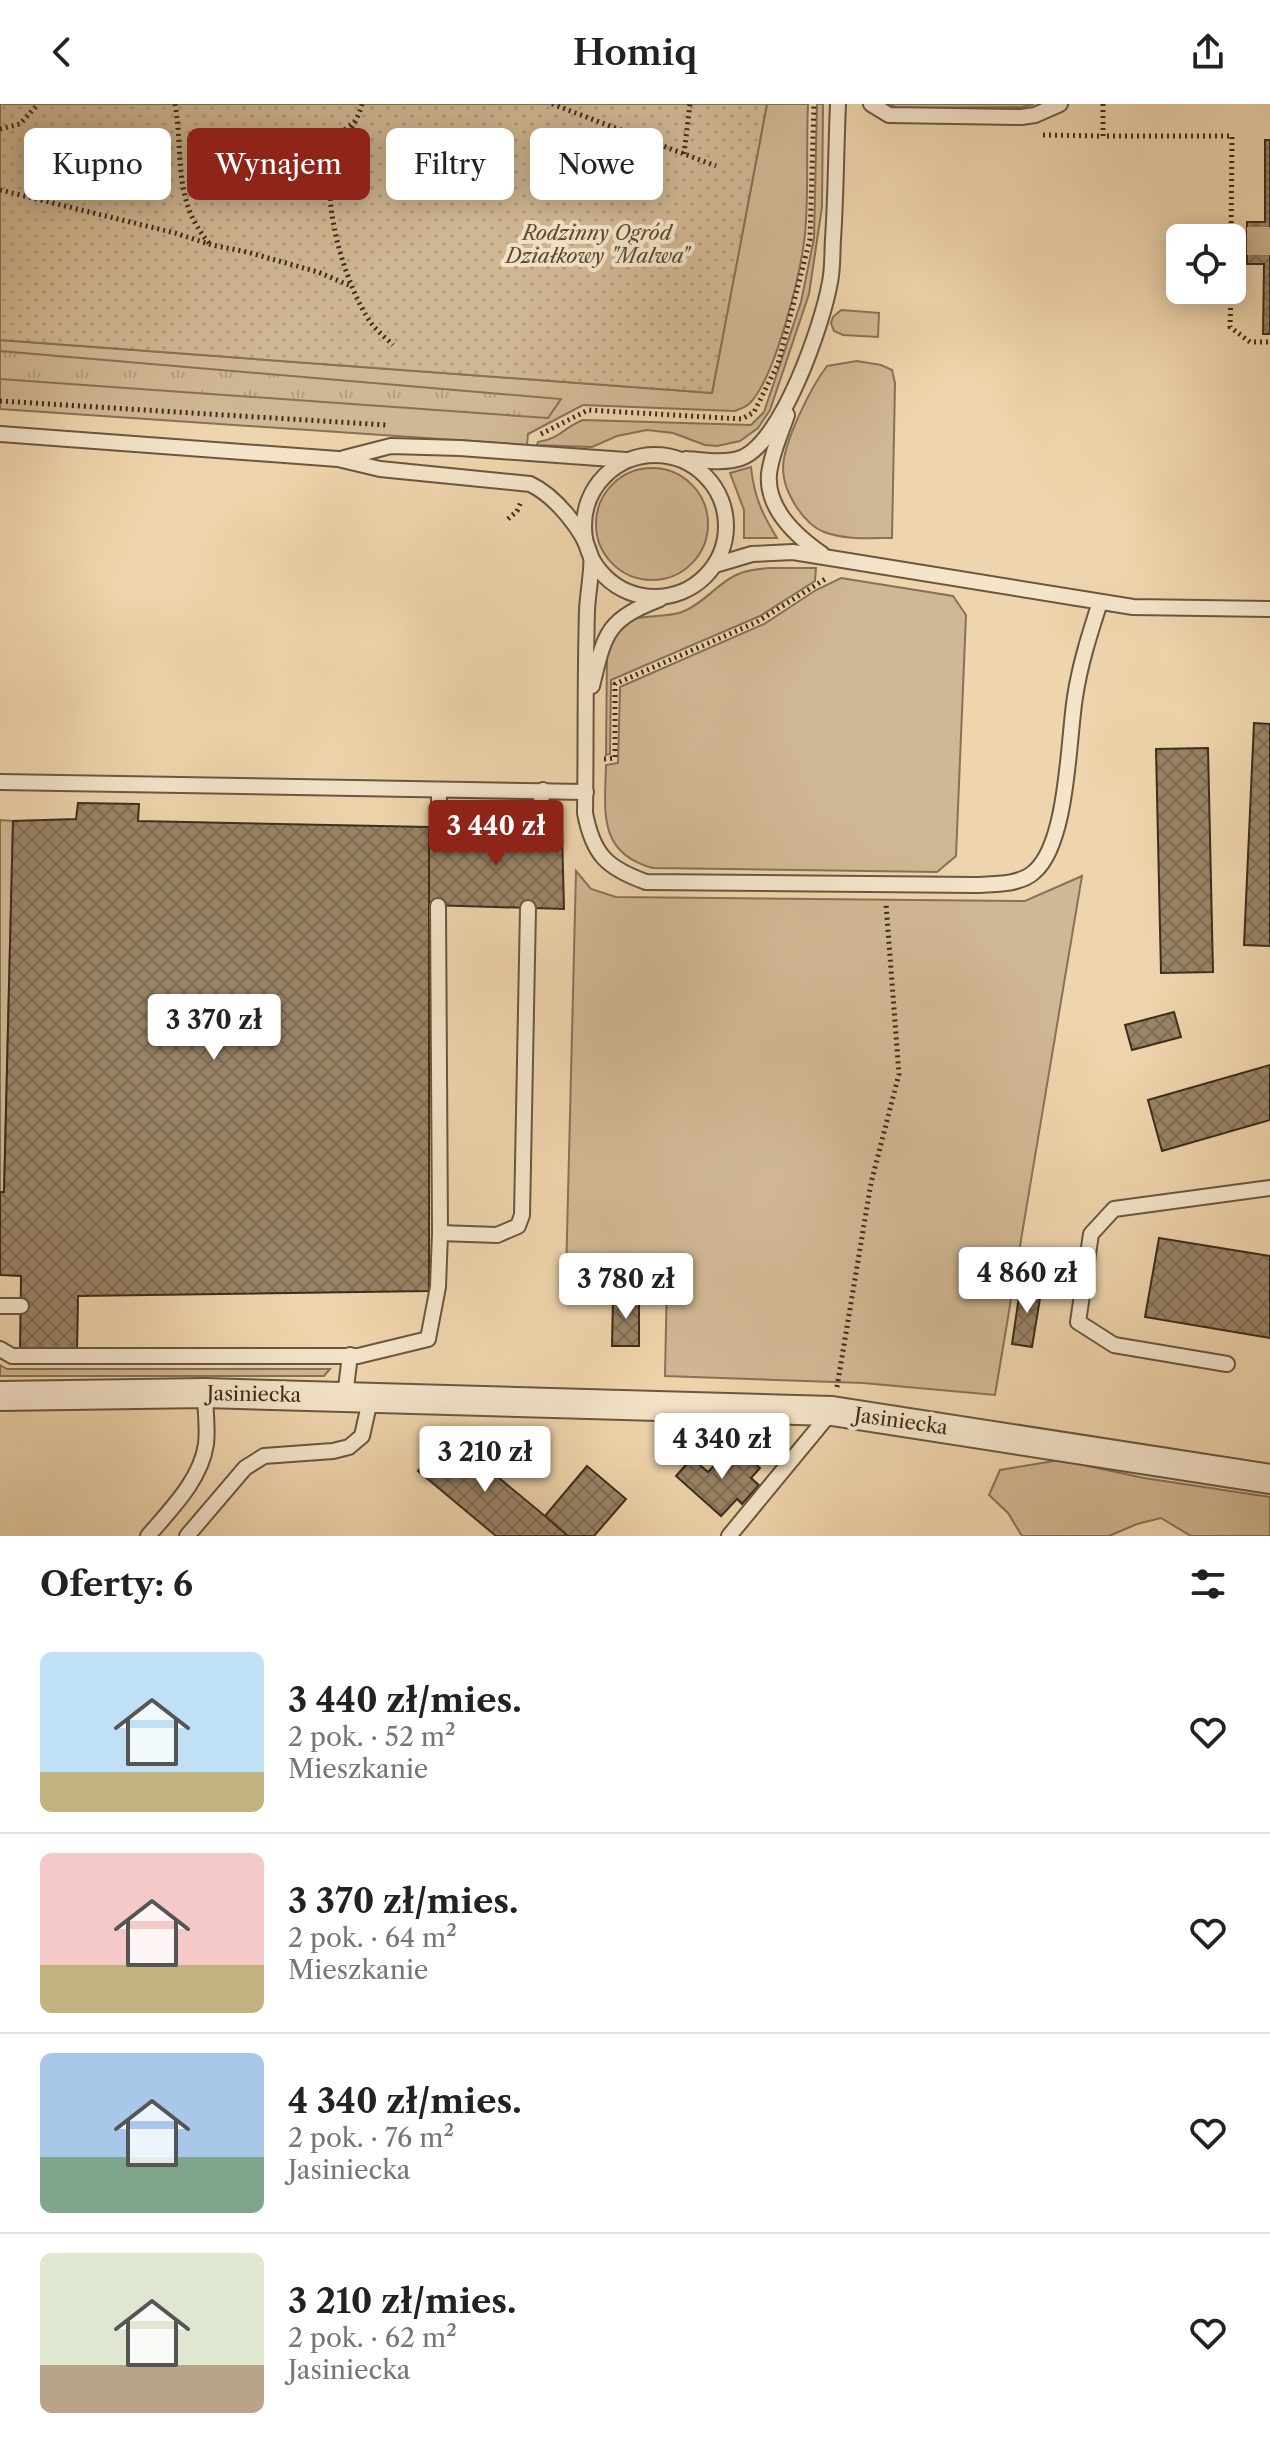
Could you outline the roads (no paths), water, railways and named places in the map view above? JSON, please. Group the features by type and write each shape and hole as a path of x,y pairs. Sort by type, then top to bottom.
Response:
{"street":[{"name":"Jasiniecka","path":"0,1396 205,1393 832,1411 1270,1479"}],"lane":[{"path":"827,558 795,534 772,500 769,471 830,282 838,104"},
{"path":"871,104 889,115 1006,117 1035,115 1060,104"},
{"path":"804,365 776,424 754,449 741,458 717,461 644,455 626,460 607,473 593,492 585,513 585,536 592,558 587,612 585,813 590,835 610,866 622,874 646,882 1006,883 1033,874 1050,854 1057,831 1075,695 1100,602"},
{"path":"0,434 338,459 380,469 530,484 551,496 575,527 605,577 624,590 646,596 669,596"},
{"path":"338,459 391,446 626,460"},
{"path":"587,706 604,639 618,621 639,607 687,590 715,565 724,545 727,525 723,504 714,485 699,469 681,459"},
{"path":"715,565 752,554 793,552 1100,602 1165,609 1270,609"},
{"path":"0,782 586,792"},
{"path":"439,790 439,827"},
{"path":"536,831 543,790"},
{"path":"0,1349 12,1356 350,1355 428,1339 438,1287 440,1233 438,906"},
{"path":"440,1233 497,1235 518,1226 522,1215 528,908"},
{"path":"1227,1364 1114,1345 1078,1322 1091,1234 1114,1209 1270,1188"},
{"path":"0,1306 21,1306"},
{"path":"187,1536 245,1468 264,1456 333,1451 349,1447 362,1436 350,1355"},
{"path":"148,1536 177,1502 201,1462 206,1443 205,1393"},
{"path":"729,1536 832,1411"}],"tunnel":[{"path":"1247,241 1270,241"}],"park label":[{"name":"Rodzinny Ogród Działkowy \"Malwa\"","path":"597,244"}]}
